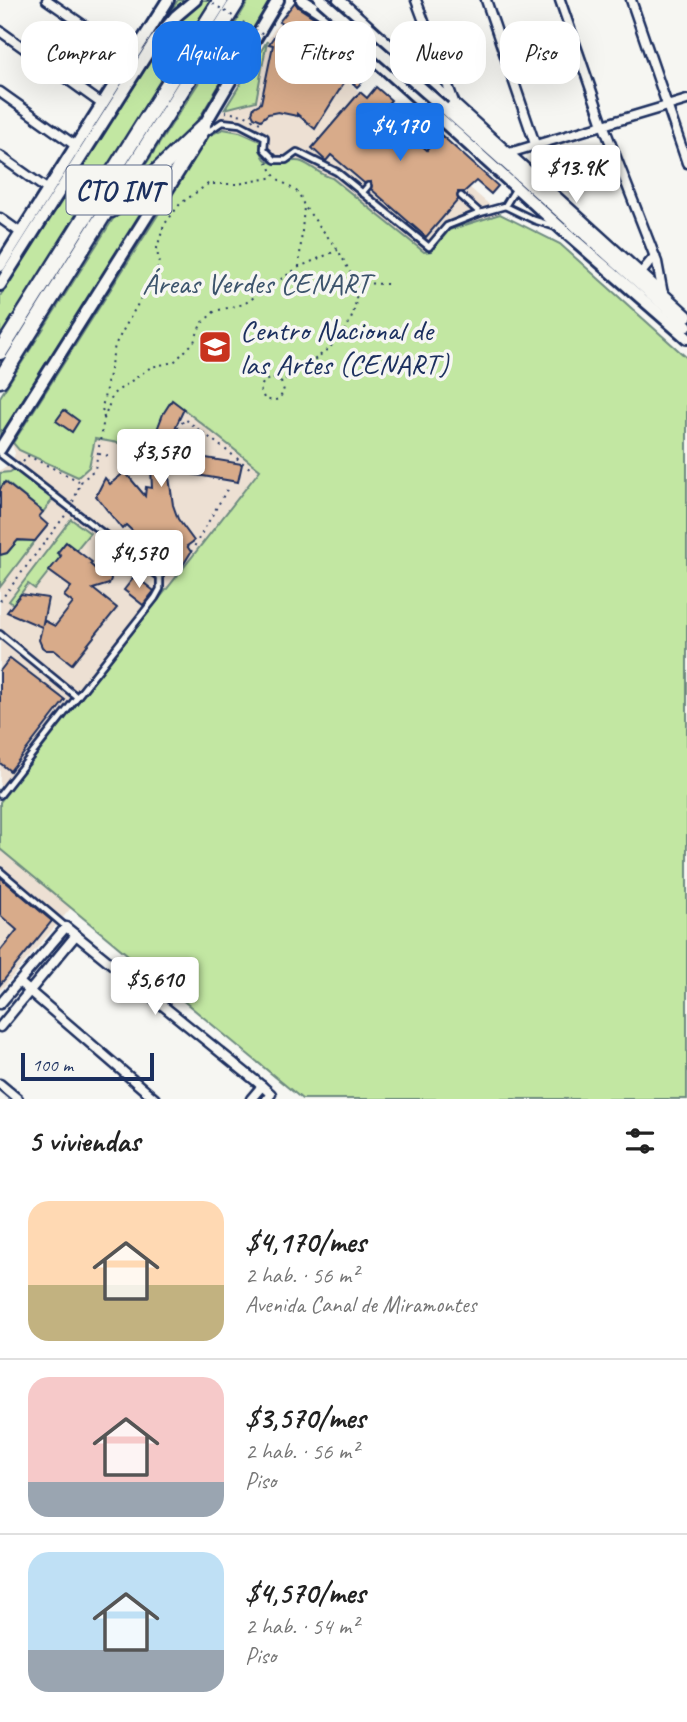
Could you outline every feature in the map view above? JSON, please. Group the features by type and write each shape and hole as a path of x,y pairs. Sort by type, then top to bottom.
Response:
{"highway":[{"name":"CTO INT","path":"0,352 221,0"},
{"name":"CTO INT","path":"0,380 238,0"},
{"path":"104,215 129,198 203,127"}],"main road":[{"name":"CTO INT","path":"138,47 168,0"},
{"path":"0,285 26,236 155,41 176,16 195,0"},
{"name":"CTO INT","path":"0,451 203,127 278,0"},
{"path":"302,0 328,17 390,74"},
{"path":"321,0 449,106 541,194 687,326"},
{"path":"380,65 390,66"},
{"name":"CTO INT","path":"0,266 26,236 48,190 115,84"},
{"path":"401,84 687,338"},
{"path":"522,166 541,194"}],"street":[{"path":"47,0 77,21"},
{"path":"342,0 390,44"},
{"path":"416,0 449,106"},
{"path":"486,0 535,144"},
{"path":"560,0 603,124 655,256 663,294"},
{"path":"631,0 687,163"},
{"path":"0,31 102,104"},
{"path":"429,84 449,106 509,153 687,316"},
{"path":"0,92 76,146"},
{"path":"509,153 687,100"},
{"path":"0,156 48,190"},
{"path":"0,218 26,236"},
{"path":"641,273 655,256"},
{"path":"0,1004 66,927 262,1086 269,1096"},
{"path":"0,1027 76,935"},
{"path":"19,982 155,1099"},
{"path":"0,1084 18,1099"},
{"path":"251,1099 262,1086"}],"lane":[{"path":"155,204 168,194 206,134 222,122 240,124 265,137 263,144 267,154 281,161 290,159 297,152 337,172 429,247 447,226 505,206 534,220 562,229"},
{"path":"362,193 368,186"},
{"path":"505,206 516,188"},
{"path":"461,196 480,213"},
{"path":"0,451 160,577 161,583 155,598 0,795"},
{"path":"0,634 77,697"},
{"path":"0,871 66,927"}],"path":[{"path":"207,0 265,36"},
{"path":"219,109 244,115 262,124"},
{"path":"267,154 267,165 275,177 299,193 304,206 338,250 356,283 357,306 337,342 281,382"},
{"path":"104,419 102,408 115,345 159,266 157,248 164,225 180,204 208,184 238,184 275,177"},
{"path":"299,267 304,206"},
{"path":"0,601 71,508 81,482 95,469 104,419 113,394 151,367 174,362 194,342 201,324 209,314 244,304 299,267 338,250"},
{"path":"356,283 388,284"},
{"path":"273,378 281,382 284,391 279,398 272,401 264,398 261,388 264,381 273,378"},
{"path":"173,434 185,419 251,469"},
{"path":"98,454 109,456"},
{"path":"19,468 28,456 81,482"},
{"path":"191,552 229,486"}],"shaded area":[{"name":"Centro Nacional de las Artes (CENART)","path":"275,28 275,84 350,84 500,214 449,230 0,802 0,470 12,463 15,453 12,445 240,84 261,84 261,51"},
{"path":"0,849 71,908 0,991"}],"green space":[{"path":"178,0 211,0 198,21 164,21"},
{"path":"249,0 271,0 258,21 237,21"},
{"path":"267,41 261,74 261,51"},
{"path":"152,58 152,84 159,84 0,340 0,296 135,84 138,84"},
{"path":"198,84 220,84 200,117 182,139 128,192"},
{"path":"240,84 259,84 256,101 225,109"},
{"name":"Áreas Verdes CENART","path":"223,129 240,132 260,141 265,159 270,162 302,162 332,178 424,252 432,251 449,230 500,214 560,244 687,358 687,1099 302,1099 0,849 0,802 260,470 172,400 160,423 153,449 95,439 89,467 78,477 19,450 13,443 208,136"},
{"path":"172,165 0,436 0,397 113,219"},
{"path":"15,469 53,499 43,512 6,482 0,489 0,473"},
{"path":"71,519 90,533 76,550 65,543 58,553 61,556 35,589 28,584 13,604 9,601"},
{"path":"17,541 35,541 0,587 0,555 7,553"}],"building":[{"path":"295,2 298,7 320,21 280,21"},
{"path":"275,35 275,84 343,84 315,129 297,114 278,112 268,114 261,120 254,117 254,107 261,103 273,45 269,44"},
{"path":"376,87 391,100 382,111 427,150 440,134 498,186 491,194 476,181 464,192 458,192 458,200 426,237 371,189 371,182 364,183 331,155 326,161 312,148 360,92 367,98"},
{"path":"172,400 184,409 176,426 170,452 242,464 238,482 168,470 178,519 194,541 187,546 191,552 183,565 165,538 153,545 145,543 126,525 122,529 96,496 105,478 110,484 125,472 145,496 146,487 152,488 151,467 139,464 142,447 153,449 163,414"},
{"path":"64,410 79,421 72,432 56,421"},
{"path":"5,482 43,512 39,517 48,525 35,541 18,540 7,553 0,555 0,489"},
{"path":"66,542 92,562 90,564 100,573 110,575 109,584 93,589 117,608 72,664 54,650 42,647 39,640 42,627 7,612 21,594 48,598 43,623 45,621 55,626 73,603 64,596 71,587 49,571 61,556 57,553"},
{"path":"135,576 154,591 143,605 124,590"},
{"path":"10,658 65,700 10,771 0,763 0,671"},
{"path":"0,877 52,921 0,985 0,951 17,930 0,915"}],"place":[{"name":"Centro Nacional de las Artes (CENART)","path":"215,347"}]}
